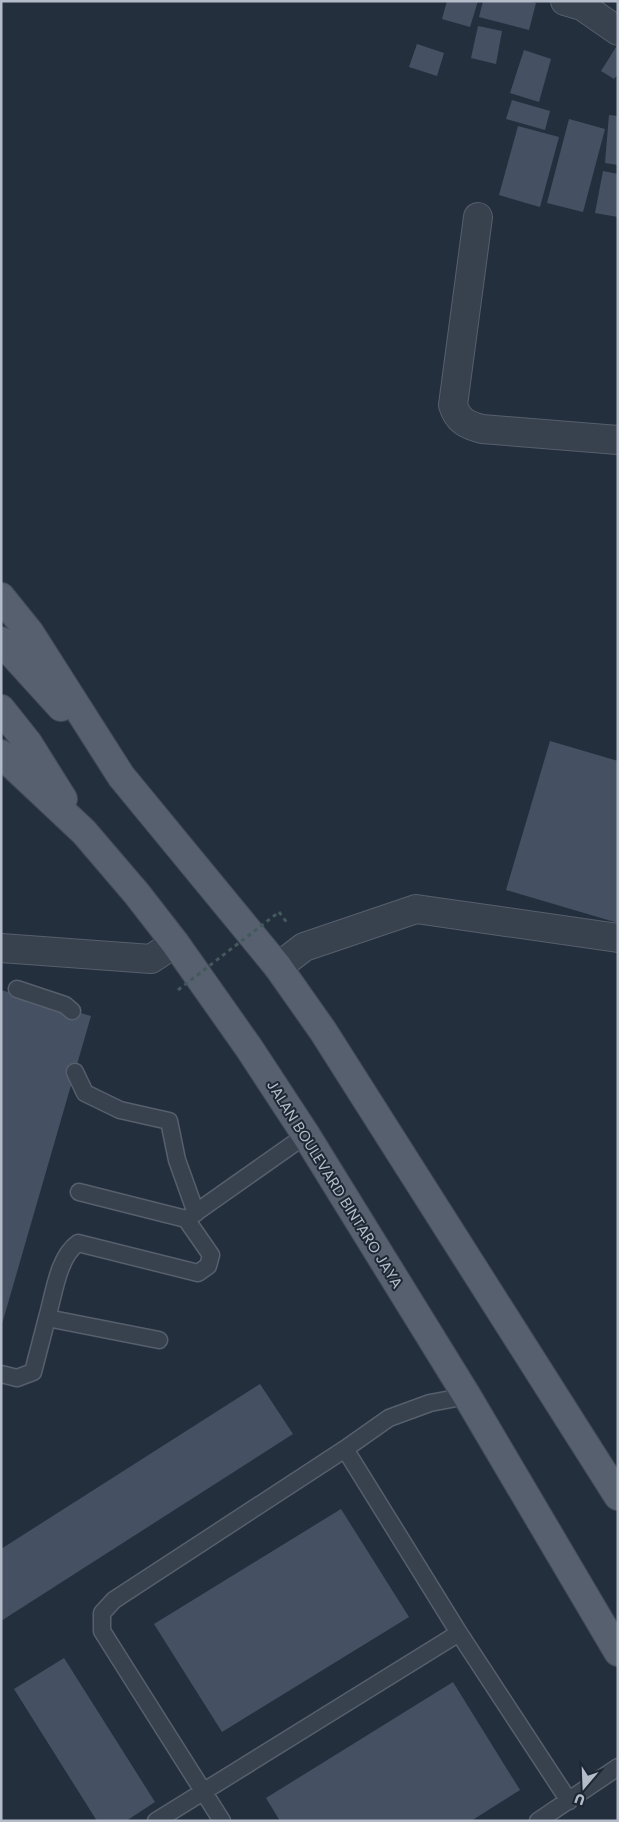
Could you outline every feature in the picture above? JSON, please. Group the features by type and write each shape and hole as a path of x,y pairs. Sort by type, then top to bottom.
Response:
{"main road":[{"path":"1,597 30,633 121,776"},
{"path":"1,641 121,776 278,967 322,1031 618,1496"},
{"path":"1,709 28,743 84,832"},
{"name":"JALAN BOULEVARD BINTARO JAYA","path":"1,754 84,832 137,894 175,943 249,1048 306,1135 467,1396 618,1652"}],"street":[{"path":"565,1 582,6 618,31"},
{"path":"478,217 453,405 456,415 466,424 482,429 618,440"},
{"path":"278,967 304,947 416,909 618,938"},
{"path":"1,948 151,958 175,943"}],"lane":[{"path":"17,990 65,1004 72,1010"},
{"path":"1,1374 17,1378 33,1372 46,1318 64,1260 70,1249 78,1243 198,1273 208,1266 211,1255 191,1216 169,1121 120,1110 85,1093 75,1072"},
{"path":"79,1192 191,1216 306,1135"},
{"path":"46,1318 159,1340"},
{"path":"222,1821 102,1631 102,1613 114,1600 345,1449 388,1418 430,1403 467,1396"},
{"path":"345,1449 459,1633 569,1801"},
{"path":"156,1821 459,1633"},
{"path":"538,1821 618,1767"}],"path":[{"path":"178,990 279,912"}],"building":[{"path":"447,1 478,1 470,27 442,19"},
{"path":"483,1 529,1 536,3 529,30 479,17"},
{"path":"478,26 502,31 496,64 471,58"},
{"path":"417,44 444,53 437,76 409,67"},
{"path":"618,44 618,74 614,79 601,71"},
{"path":"524,50 551,59 539,102 510,93"},
{"path":"512,100 550,111 545,130 506,119"},
{"path":"609,115 618,116 618,165 605,163"},
{"path":"569,119 605,129 583,212 547,203"},
{"path":"518,126 559,137 540,207 499,195"},
{"path":"603,171 618,174 618,217 595,213"},
{"path":"550,741 618,761 618,923 506,890"},
{"path":"1,990 91,1016 2,1324 1,1324"},
{"path":"260,1384 293,1434 1,1621 1,1549"},
{"path":"341,1509 409,1617 222,1732 154,1624"},
{"path":"64,1658 155,1802 126,1821 97,1821 14,1689"},
{"path":"453,1682 520,1790 471,1821 280,1821 266,1798"}]}
